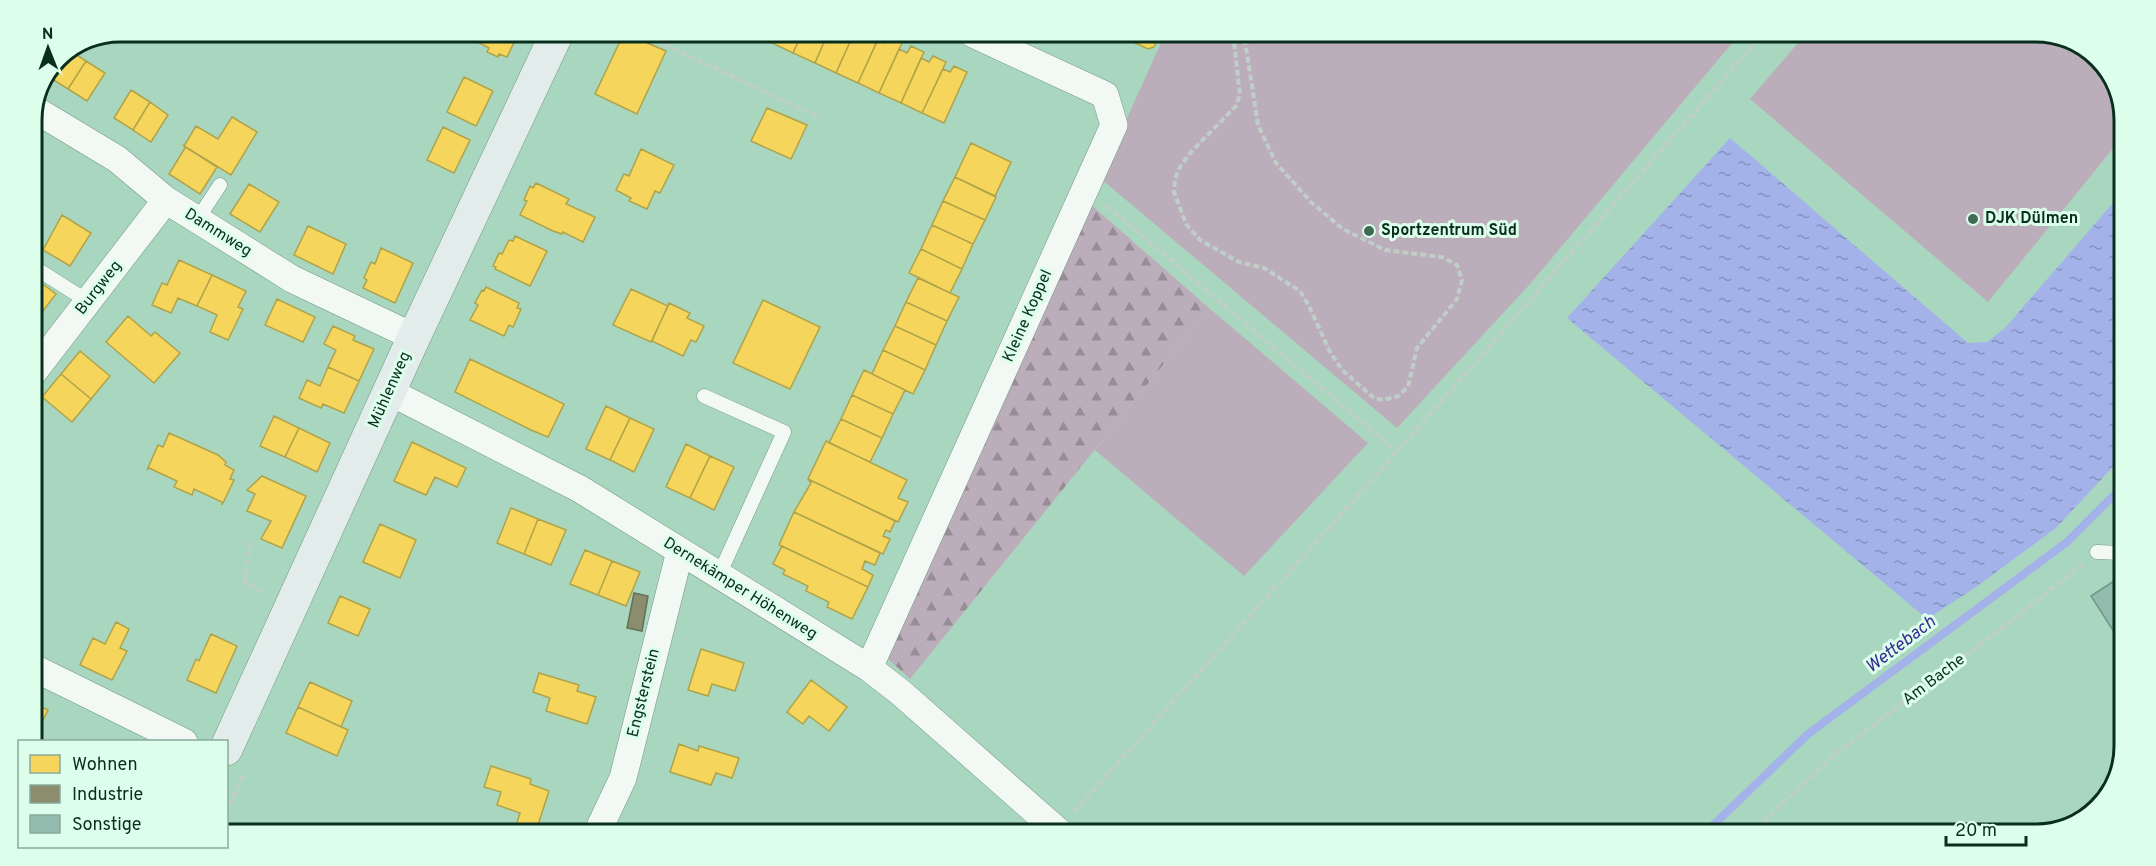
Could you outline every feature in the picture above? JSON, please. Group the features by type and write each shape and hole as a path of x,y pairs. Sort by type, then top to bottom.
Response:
{"street":[{"name":"Mühlenweg","path":"228,745 414,337 553,42"},
{"name":"Kleine Koppel","path":"869,668 1114,125 1105,95 990,42"},
{"name":"Dammweg","path":"43,114 117,159 166,201 292,279 414,337"},
{"name":"Burgweg","path":"42,361 166,201"},
{"name":"Dernekämper Höhenweg","path":"390,392 580,489 869,668 900,692 1049,824"},
{"name":"Engsterstein","path":"601,824 623,778 680,551"},
{"path":"42,671 182,740"}],"lane":[{"path":"197,220 220,185"},
{"path":"42,272 88,302"},
{"path":"704,396 784,432 720,575"},
{"path":"2097,552 2114,553"}],"path":[{"path":"659,42 821,118"},
{"path":"1234,42 1240,94 1236,106 1190,153 1180,166 1175,179 1174,192 1186,224 1200,240 1221,253 1239,262 1264,268 1300,291 1330,352 1342,370 1374,399 1384,400 1398,396 1408,387 1417,348 1457,299 1462,280 1457,265 1442,257 1385,250 1343,229 1311,202 1276,163 1258,125 1245,42"},
{"path":"1063,824 1397,453 1756,42"},
{"path":"1086,188 1397,453"},
{"path":"250,542 246,583 291,605"},
{"name":"Am Bache","path":"1761,824 1834,755 2015,618 2097,552"}],"green space":[{"name":"Sportzentrum Süd","path":"1161,42 1733,42 1530,284 1397,428 1100,178"},
{"name":"DJK Dülmen","path":"1799,42 2036,42 2061,46 2070,50 2087,61 2098,73 2110,95 2114,115 2114,147 1988,302 1750,99"},
{"path":"1089,203 1209,308 910,679 885,656"},
{"path":"1209,308 1368,443 1244,576 1095,450"}],"water":[{"path":"1730,138 1968,343 1987,342 2005,328 2114,202 2114,466 2056,528 1976,587 1927,619 1567,318"}],"building: Wohnen":[{"path":"478,42 514,42 507,57 499,54 498,57 487,52 489,48"},
{"path":"620,42 645,42 666,51 637,114 595,94"},
{"path":"772,42 798,42 793,53"},
{"path":"798,42 824,42 815,63 793,53"},
{"path":"824,42 850,42 836,73 815,63"},
{"path":"850,42 877,42 858,83 836,73"},
{"path":"877,42 902,43 879,93 858,83"},
{"path":"1133,42 1156,42 1154,47 1148,49"},
{"path":"911,46 924,52 901,103 879,93 899,49 907,53"},
{"path":"78,56 86,61 78,73"},
{"path":"933,56 946,62 922,113 901,103 921,58 929,62"},
{"path":"86,61 105,73 87,101 68,89 75,78 78,78 78,73"},
{"path":"954,66 967,72 944,123 922,113 943,69 950,72"},
{"path":"464,77 493,91 476,126 447,112"},
{"path":"54,78 75,78 68,89 53,80"},
{"path":"131,90 150,102 133,130 114,118"},
{"path":"150,102 168,115 151,142 133,130"},
{"path":"767,108 807,125 791,159 751,141"},
{"path":"232,117 257,132 231,175 184,146 196,126 218,139"},
{"path":"443,127 470,140 454,173 427,160"},
{"path":"971,143 1011,162 995,196 955,177"},
{"path":"184,146 217,167 200,194 169,174 185,148"},
{"path":"641,149 674,165 660,193 655,191 647,209 629,201 631,198 616,190 624,174 629,176"},
{"path":"955,177 996,197 985,220 943,201"},
{"path":"536,183 569,199 566,204 595,217 583,242 520,215 527,201 524,200 530,186 533,188"},
{"path":"249,184 279,202 260,232 230,214"},
{"path":"943,201 985,220 973,244 932,225"},
{"path":"62,215 91,233 70,266 43,250"},
{"path":"932,225 973,244 962,269 921,249"},
{"path":"308,226 346,244 333,274 294,255"},
{"path":"515,236 547,251 530,286 493,266 499,253 502,254 509,240 513,241"},
{"path":"381,248 413,263 395,303 363,288 367,280 364,278 371,262 375,264"},
{"path":"921,249 962,269 950,293 909,273"},
{"path":"179,260 212,275 197,306 178,298 171,313 152,305 162,283 167,285"},
{"path":"212,275 246,291 238,307 243,309 228,340 210,332 217,315 197,306"},
{"path":"918,278 959,297 947,321 906,302"},
{"path":"42,284 56,294 42,312"},
{"path":"486,287 519,303 517,308 521,309 513,327 509,325 504,336 470,320 478,305 475,303"},
{"path":"631,289 668,306 651,342 613,325"},
{"path":"277,299 315,317 303,342 265,325"},
{"path":"763,300 820,327 790,389 733,363"},
{"path":"906,302 947,321 936,345 895,326"},
{"path":"669,303 690,313 687,318 704,326 696,342 691,340 683,356 652,341"},
{"path":"128,316 151,336 155,332 180,353 154,383 106,342"},
{"path":"333,326 355,336 353,340 374,349 359,381 328,367 336,350 324,344"},
{"path":"895,326 936,345 925,370 883,350"},
{"path":"883,350 925,370 913,394 872,374"},
{"path":"80,351 110,376 91,399 61,374"},
{"path":"470,359 564,404 548,437 455,392"},
{"path":"328,367 359,381 344,413 323,404 321,408 299,398 307,380 320,386"},
{"path":"864,370 905,390 893,414 852,395"},
{"path":"61,374 91,399 72,422 42,397"},
{"path":"852,395 893,414 882,438 841,419"},
{"path":"606,406 630,418 610,460 586,449"},
{"path":"274,416 299,428 285,457 260,446"},
{"path":"630,418 654,429 634,472 610,460"},
{"path":"841,419 882,438 870,462 829,443"},
{"path":"299,428 330,443 317,472 285,457"},
{"path":"169,433 218,455 226,462 225,465 234,470 230,479 234,480 222,505 222,502 194,489 192,495 174,487 177,481 149,468 147,470 158,445 163,447"},
{"path":"826,441 907,480 898,498 908,502 898,522 808,479"},
{"path":"412,442 466,468 457,487 435,477 426,495 394,481"},
{"path":"686,444 710,456 690,498 666,487"},
{"path":"710,456 734,467 714,510 690,498"},
{"path":"262,476 306,496 282,548 261,539 271,521 247,511 255,494 247,490"},
{"path":"808,479 895,521 890,532 886,530 883,536 890,539 883,554 794,512 811,483"},
{"path":"511,508 538,519 524,554 497,543"},
{"path":"794,512 880,553 875,565 865,561 862,569 873,575 868,587 779,545"},
{"path":"538,519 566,530 551,565 524,554"},
{"path":"380,524 416,540 400,578 363,562"},
{"path":"782,546 868,587 852,619 827,607 829,602 806,591 808,586 783,574 785,570 773,564"},
{"path":"585,550 612,561 598,595 570,584"},
{"path":"612,561 640,572 626,606 598,595"},
{"path":"340,596 370,609 358,636 328,623"},
{"path":"116,622 129,629 120,648 127,651 112,680 80,665 93,638 105,644"},
{"path":"211,634 237,646 216,693 187,680 196,659 199,661"},
{"path":"701,649 744,663 735,691 712,684 708,696 688,690"},
{"path":"539,673 579,685 577,691 596,697 587,724 546,711 550,698 533,692"},
{"path":"811,680 847,707 829,731 809,716 803,724 787,712"},
{"path":"310,682 352,701 341,727 298,707"},
{"path":"42,707 48,710 42,722"},
{"path":"298,707 348,730 337,756 286,733"},
{"path":"679,744 698,751 699,746 739,758 732,778 716,773 711,785 670,772"},
{"path":"491,766 531,779 530,784 549,791 538,824 517,824 520,813 497,805 501,792 484,787"}],"building: Industrie":[{"path":"634,593 648,596 642,631 627,628"}],"building: Sonstige":[{"path":"2114,581 2114,632 2091,596"}],"waterway":[{"name":"Wettebach","path":"1714,824 1808,734 2067,542 2114,495"}],"place":[{"name":"DJK Dülmen","path":"1973,219"},
{"name":"Sportzentrum Süd","path":"1369,231"}]}
